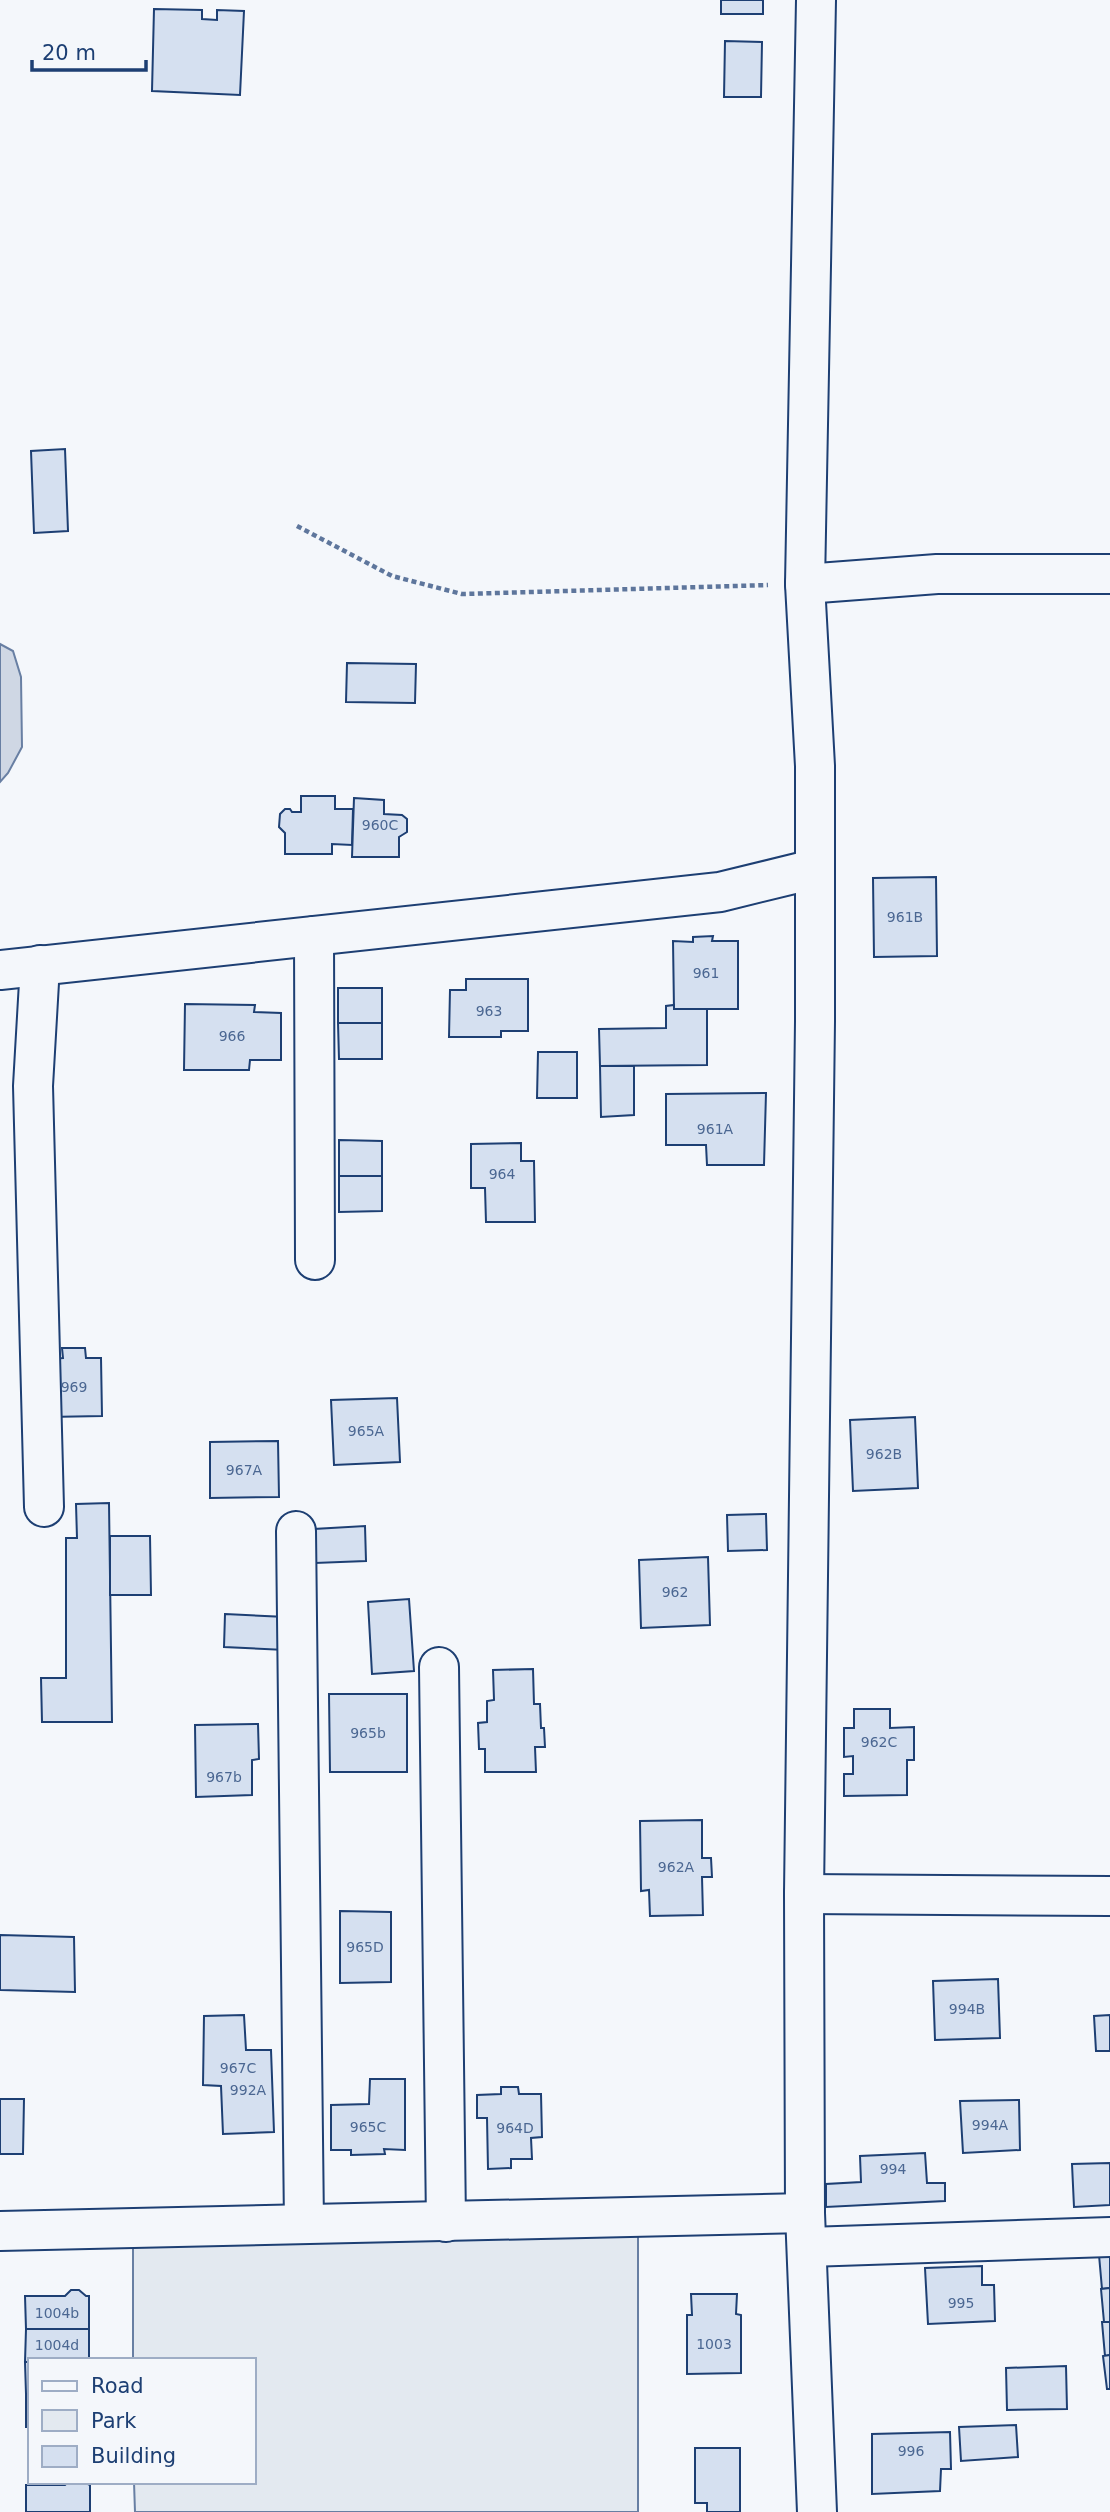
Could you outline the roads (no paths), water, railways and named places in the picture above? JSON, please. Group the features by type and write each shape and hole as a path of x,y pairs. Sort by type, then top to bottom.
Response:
{"street":[{"path":"816,0 805,584 815,766 815,1021 804,1894 807,2230 817,2512"},
{"path":"805,584 937,574 1110,574"},
{"path":"0,970 720,892 814,869"},
{"path":"314,936 315,1260"},
{"path":"40,965 33,1086 44,1507"},
{"path":"296,1531 304,2224"},
{"path":"439,1667 446,2222"},
{"path":"804,1894 1110,1896"},
{"path":"0,2231 446,2222 1110,2237"}]}
